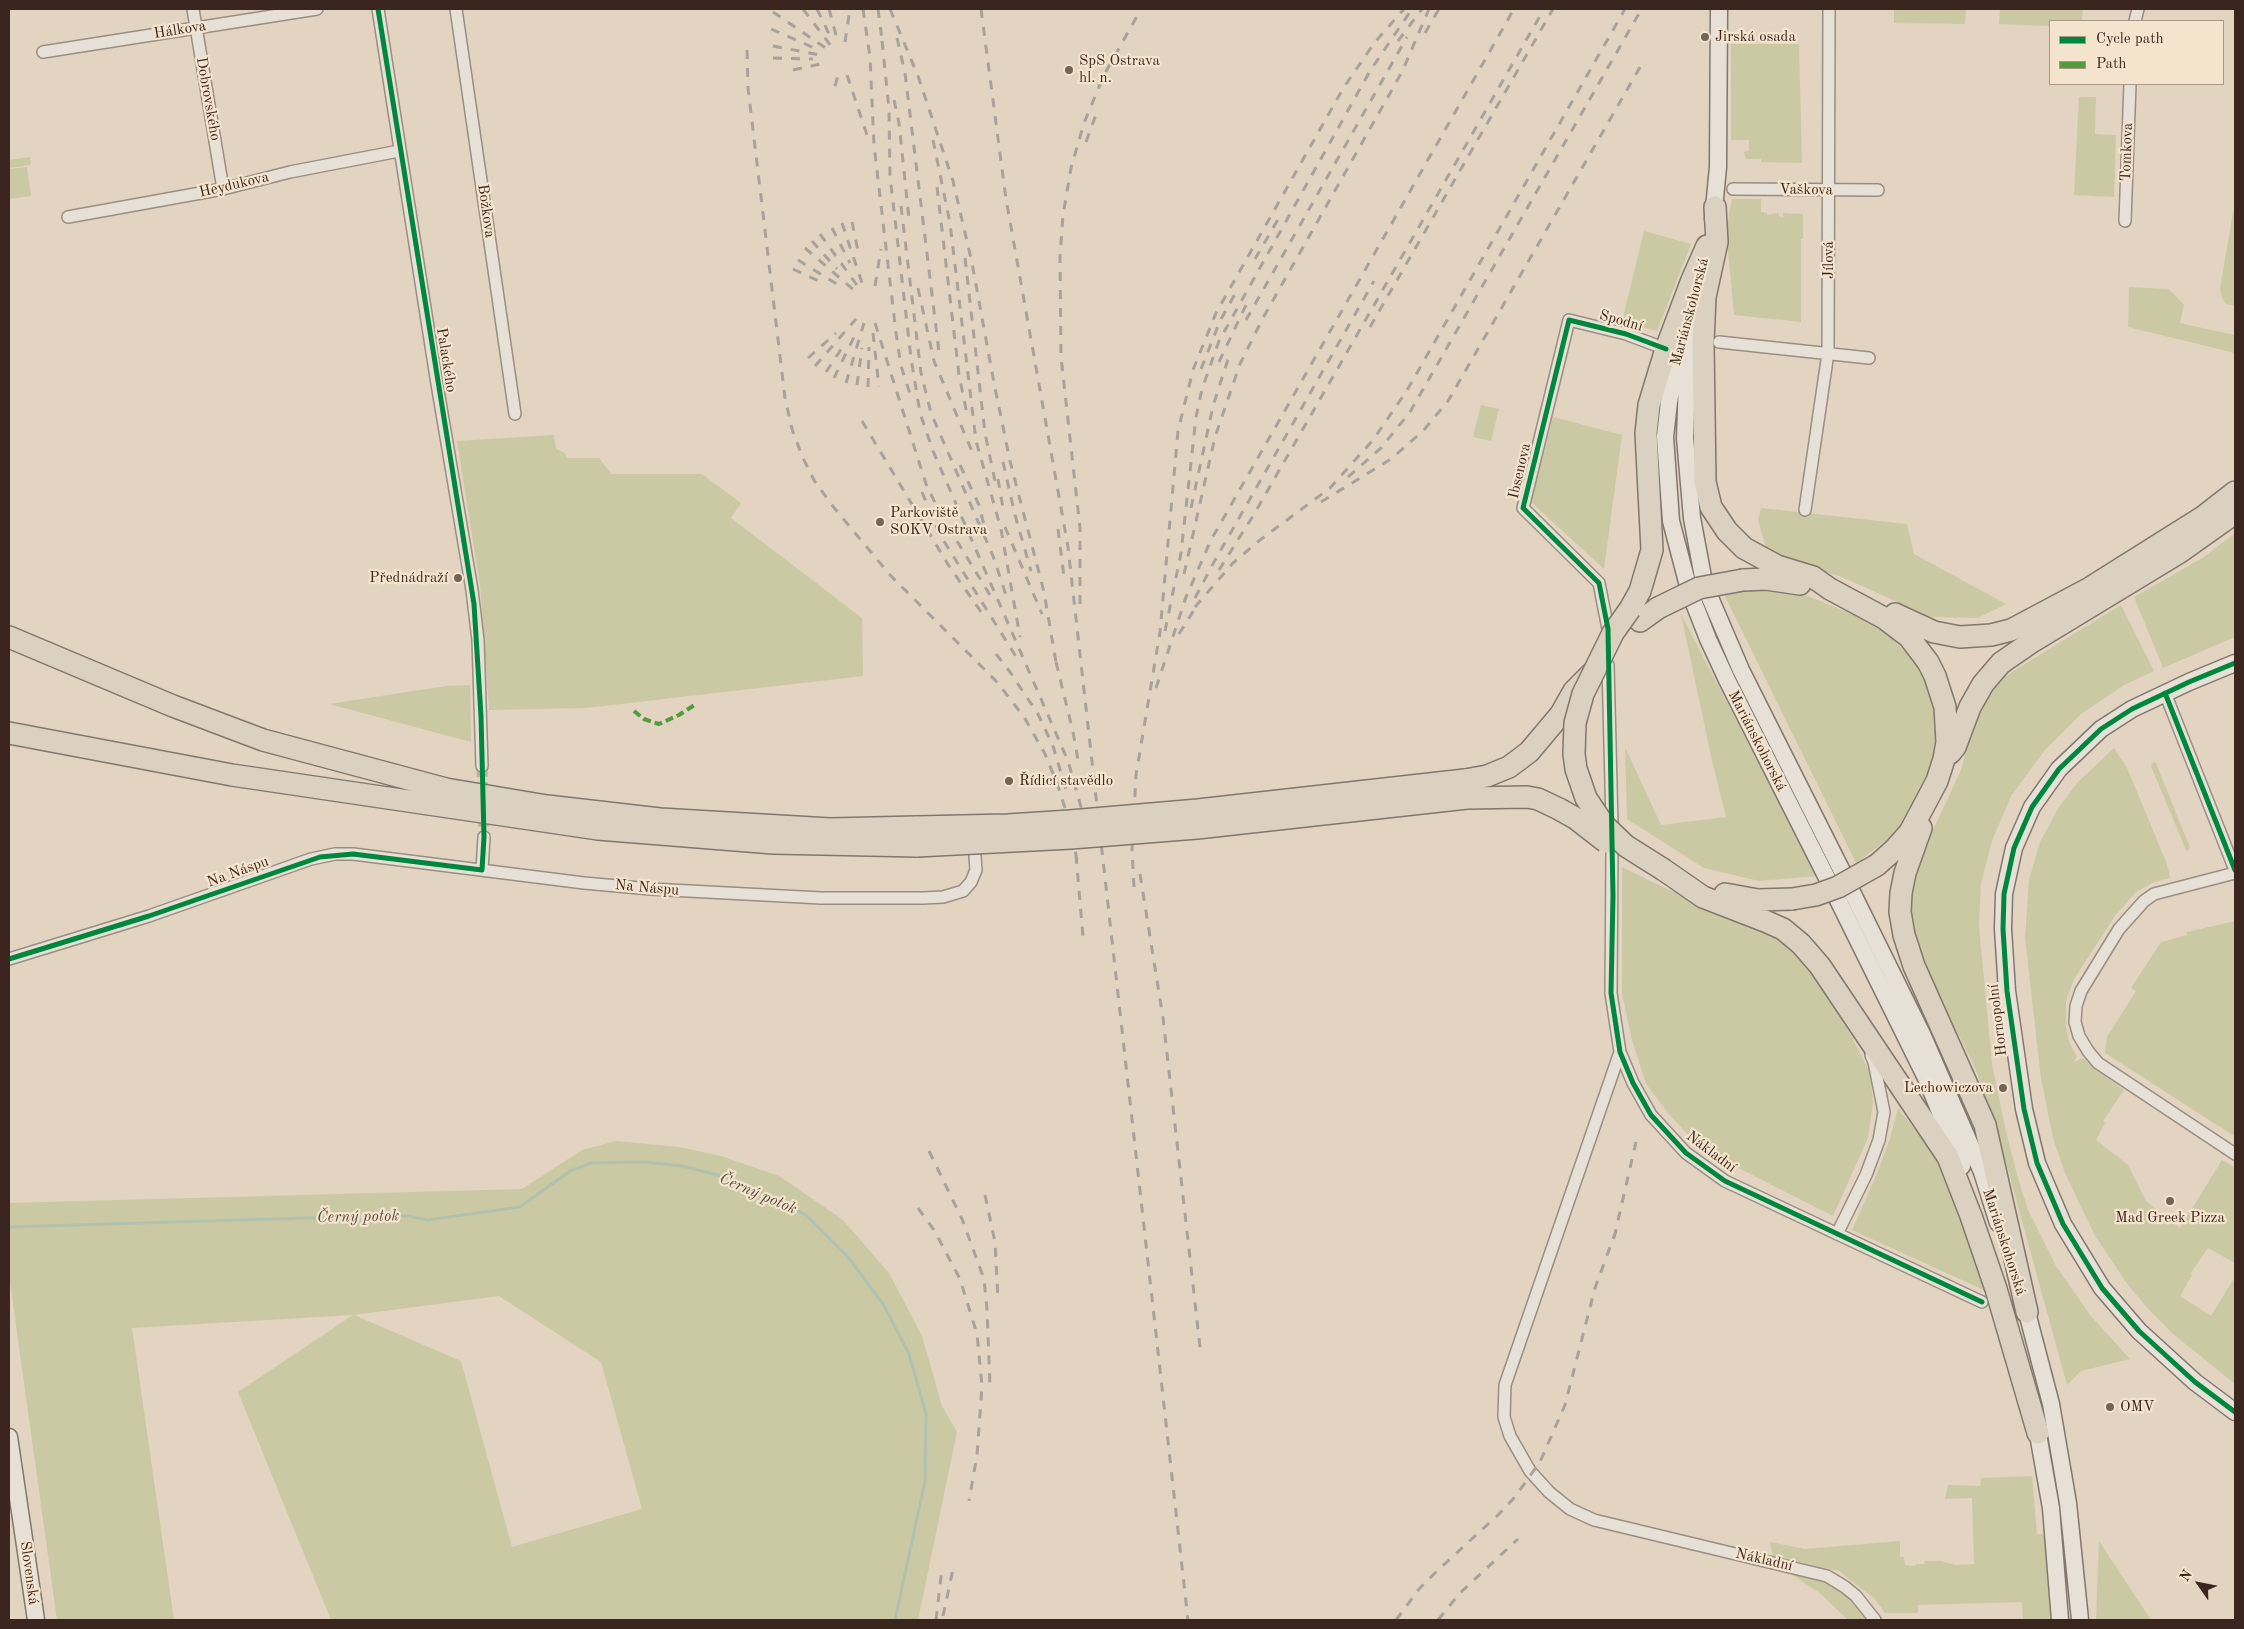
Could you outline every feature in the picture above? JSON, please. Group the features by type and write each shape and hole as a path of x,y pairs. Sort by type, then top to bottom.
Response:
{"highway":[{"path":"1715,207 1717,242 1704,297 1703,342 1707,492 1711,507 1721,524 1744,548 1777,566 1813,577 1830,589 1897,627 1909,637 1928,662 1935,676 1945,707 1947,742 1942,766 1919,824 1901,893 1900,912 1904,935 1914,966 1985,1125 2027,1312"},
{"path":"1708,246 1692,280 1666,349 1649,405 1646,433 1652,550 1635,615 1583,694 1575,723 1574,754 1580,783 1594,813 1604,826 1626,846 1702,897 1765,920 1794,937 1820,966 1948,1158 1971,1216 1996,1289 2038,1433"},
{"path":"2151,560 2235,492"},
{"path":"1942,766 1955,747 1970,707 1983,684 2001,663 2093,596 2151,560 2203,536 2235,513"},
{"path":"1635,615 1658,608 1699,588 1743,580 1774,580 1863,596 1922,628 1960,637 1992,635 2011,630 2093,596"},
{"path":"9,637 180,709 263,740 446,789 547,806 660,819 830,829 917,837 1008,825 1198,810 1487,776 1509,767 1529,752 1561,714 1574,691 1603,666"},
{"path":"9,733 232,775 598,829 764,843 917,837 1062,839 1187,829 1467,798 1515,796 1538,799 1558,809 1583,824 1620,853 1726,894 1758,900 1792,899 1816,895 1838,887 1878,865 1919,824"}],"main road":[{"name":"Mariánskohorská","path":"1719,9 1718,167 1715,207 1708,246 1680,341 1669,402 1666,437 1671,521 1698,587 1922,1034 1982,1172 2027,1312 2053,1413 2068,1503 2080,1620"},
{"name":"Mariánskohorská","path":"1698,587 1708,639 1926,1078 1969,1185 2009,1308 2038,1433 2050,1508 2060,1620"},
{"name":"Hornopolní","path":"2235,663 2165,693 2115,719 2088,740 2059,769 2032,807 2014,848 2004,894 2003,936 2007,991 2019,1085 2032,1145 2044,1181 2062,1224 2102,1288 2138,1332 2188,1376 2235,1410"},
{"name":"Slovenská","path":"9,1437 36,1620"}],"street":[{"name":"Dobrovského","path":"192,9 223,189"},
{"name":"Hálkova","path":"43,52 317,9"},
{"name":"Palackého","path":"378,9 399,151 472,590 478,640 482,766"},
{"name":"Božkova","path":"456,9 515,414"},
{"name":"Jílová","path":"1805,510 1828,353 1830,190 1829,9"},
{"name":"Tomkova","path":"2124,221 2130,85"},
{"name":"Heydukova","path":"68,217 223,189 290,172 399,151"},
{"name":"Vaškova","path":"1733,189 1878,190"},
{"name":"Spodní","path":"1568,320 1626,334 1666,349"},
{"name":"Ibsenova","path":"1568,320 1523,508 1599,583 1608,629"},
{"path":"1719,342 1869,358"},
{"path":"1603,666 1612,824"},
{"path":"2165,693 2235,872 2154,894 2144,901 2119,929 2081,991 2076,1006 2075,1022 2079,1036 2098,1064 2235,1154"},
{"path":"482,870 484,837"},
{"name":"Nákladní","path":"1612,852 1611,992 1620,1052 1633,1083 1651,1115 1686,1153 1725,1181 1982,1302"},
{"name":"Na Náspu","path":"9,959 149,916 320,857 353,854 584,882 710,893 821,898 923,898 944,897 963,891 971,882 976,870 975,856"},
{"path":"1837,1234 1866,1175 1879,1140 1884,1112 1874,1062 1854,1019"},
{"name":"Nákladní","path":"1620,1052 1505,1385 1504,1417 1510,1436 1530,1471 1549,1492 1570,1509 1594,1520 1827,1576 1850,1592 1875,1620"}],"shaded area":[{"path":"1894,9 1966,9 1965,24 1894,23"},
{"path":"2000,9 2083,9 2082,20 2049,20 2049,26 1999,24"},
{"path":"1731,44 1799,44 1802,163 1761,162 1761,159 1746,159 1744,152 1749,151 1749,140 1731,140"},
{"path":"2079,97 2096,97 2095,134 2116,135 2114,197 2074,195"},
{"path":"30,157 31,165 9,168 9,160"},
{"path":"27,167 31,196 9,199 9,169"},
{"path":"1732,199 1761,199 1761,212 1767,213 1767,215 1778,213 1779,216 1783,217 1783,213 1803,214 1803,239 1801,239 1801,322 1734,315 1726,230"},
{"path":"2233,212 2235,213 2235,306 2226,304 2220,289"},
{"path":"1644,231 1691,244 1657,331 1622,322"},
{"path":"2129,287 2169,289 2184,305 2180,323 2234,335 2235,333 2235,353 2128,327"},
{"path":"1481,405 1499,409 1491,441 1473,437"},
{"path":"1553,417 1622,435 1604,569 1531,502"},
{"path":"554,435 556,449 565,453 567,458 599,458 611,474 702,474 741,503 731,518 862,618 863,676 586,708 489,710 480,585 457,441"},
{"path":"1761,508 1907,524 1914,554 2006,604 1978,618 1931,617 1842,577 1767,552 1758,520"},
{"path":"2235,533 2235,637 2163,668 2134,597 2204,557"},
{"path":"1759,587 1808,596 1854,615 1889,635 1919,666 1935,702 1937,737 1930,773 1913,810 1891,837 1856,863 1723,592"},
{"path":"2121,605 2154,671 2124,685 2081,714 2045,750 2011,796 1992,841 1981,883 1979,926 1992,1064 2006,1132 2028,1210 2056,1266 2090,1315 2130,1359 2081,1371 2067,1385 2007,1166 1976,1070 1934,985 1911,923 1913,873 1961,770 1972,729 1997,681"},
{"path":"1681,614 1817,876 1759,881 1704,868 1627,819 1625,747 1661,825 1726,817"},
{"path":"470,685 471,742 329,704 446,686"},
{"path":"2114,748 2127,768 2167,864 2170,878 2154,882 2136,892 2115,916 2074,979 2066,1001 2066,1027 2070,1044 2077,1057 2073,1062 2083,1058 2124,1090 2103,1121 2105,1123 2096,1140 2128,1165 2146,1201 2180,1228 2222,1160 2235,1168 2235,1263 2208,1248 2190,1274 2192,1275 2180,1296 2211,1316 2233,1280 2235,1281 2235,1384 2173,1334 2151,1312 2128,1285 2094,1234 2065,1173 2053,1138 2041,1078 2025,938 2029,880 2040,842 2059,807 2077,783"},
{"path":"2153,762 2156,763 2190,848 2188,851 2151,766"},
{"path":"1622,867 1669,890 1717,905 1776,935 1809,966 1841,1015 1870,1073 1873,1102 1868,1138 1833,1216 1701,1149 1668,1113 1646,1084 1632,1040 1622,994"},
{"path":"2235,921 2234,1136 2105,1053 2107,1037 2136,991 2131,988 2161,942 2187,935 2187,932"},
{"path":"1898,1108 1935,1155 1966,1225 1986,1291 1852,1230 1890,1139"},
{"path":"616,1141 679,1147 721,1156 779,1176 843,1220 889,1273 922,1336 942,1406 957,1432 918,1620 331,1620 238,1392 353,1315 132,1328 174,1620 57,1620 9,1275 9,1203 522,1189 582,1150","holes":["499,1296 601,1362 642,1509 512,1547 461,1361 354,1315"]},
{"path":"2032,1476 2037,1534 2046,1534 2051,1620 2023,1620 2022,1602 1918,1605 1918,1613 1885,1613 1875,1599 1839,1571 1773,1556 1770,1542 1805,1549 1900,1541 1900,1557 1904,1557 1905,1565 1915,1566 1916,1564 1924,1564 1925,1561 1941,1561 1955,1565 1974,1564 1972,1498 1945,1499 1948,1485 1980,1486 1981,1478"},
{"path":"2099,1541 2151,1620 2096,1620"},
{"path":"1791,1574 1826,1582 1843,1592 1868,1620 1848,1620 1821,1594"}],"waterway":[{"name":"Černý potok","path":"9,1227 373,1216 408,1216 427,1220 520,1207 570,1171 591,1163 644,1162 682,1166 733,1179 806,1215 848,1257 883,1304 909,1354 926,1414 925,1481 895,1620"}],"tunnel":[{"path":"482,766 484,837"}],"railway":[{"path":"803,9 831,46"},
{"path":"817,9 831,38"},
{"path":"829,9 836,35"},
{"path":"845,42 850,9"},
{"path":"863,9 870,57 874,145 896,333 901,366 911,397"},
{"path":"878,9 883,48"},
{"path":"890,9 918,76 953,181 972,263 1010,461 1044,592 1057,668"},
{"path":"981,9 1006,199 1068,547 1188,1620"},
{"path":"1080,604 1080,528 1061,357 1060,257 1063,215 1071,168 1084,123 1104,75 1141,9"},
{"path":"1134,887 1132,850 1136,775 1160,632 1178,431 1193,370 1216,313 1344,87 1375,42 1404,9"},
{"path":"1165,631 1181,553 1196,417 1202,389 1219,341 1370,71 1412,9"},
{"path":"1398,41 1422,9"},
{"path":"1184,574 1215,437 1240,364 1263,318 1402,72 1429,9"},
{"path":"1425,33 1439,9"},
{"path":"1156,688 1186,597 1211,540 1514,9"},
{"path":"1219,570 1253,516 1544,9"},
{"path":"1370,327 1553,9"},
{"path":"1195,607 1233,563 1260,540 1330,488 1373,440 1406,392 1625,9"},
{"path":"1348,477 1381,448 1410,412 1641,10"},
{"path":"773,12 827,49"},
{"path":"771,29 819,50"},
{"path":"1246,320 1407,37"},
{"path":"897,38 905,73 939,352"},
{"path":"882,41 889,109 890,176 911,358 920,413 933,451 1068,761 1085,821"},
{"path":"773,46 820,55"},
{"path":"747,50 748,88 785,398 792,429 802,456 814,480 831,504 890,575 997,682 1024,717 1045,754 1058,786 1070,824 1077,860"},
{"path":"773,58 813,59"},
{"path":"1321,502 1391,459 1423,431 1448,401 1643,62"},
{"path":"793,70 825,63"},
{"path":"835,86 838,75"},
{"path":"847,75 869,141"},
{"path":"894,100 899,123 909,219"},
{"path":"1086,142 1098,109"},
{"path":"933,140 950,223 976,441 1001,529 1020,637"},
{"path":"937,187 959,375 967,414"},
{"path":"901,206 921,373 931,413 993,556 1008,601"},
{"path":"1255,259 1280,216"},
{"path":"852,222 859,256"},
{"path":"842,223 863,286"},
{"path":"832,228 850,263"},
{"path":"820,234 859,288"},
{"path":"812,241 837,269"},
{"path":"805,248 855,291"},
{"path":"875,286 881,249"},
{"path":"965,258 985,433 996,486"},
{"path":"798,260 843,288"},
{"path":"793,269 825,284"},
{"path":"1195,598 1374,281"},
{"path":"918,288 934,361 974,456"},
{"path":"1201,369 1220,321 1235,294"},
{"path":"1219,362 1246,305"},
{"path":"815,366 856,319"},
{"path":"846,383 864,323"},
{"path":"875,323 926,484 941,515 990,595"},
{"path":"808,358 836,333"},
{"path":"873,333 879,387"},
{"path":"834,378 855,335"},
{"path":"826,372 844,345"},
{"path":"868,387 869,347"},
{"path":"857,385 862,348"},
{"path":"1191,508 1213,406 1230,353"},
{"path":"862,421 949,566 986,619"},
{"path":"1003,462 1015,515 1031,571"},
{"path":"960,465 979,505 984,525"},
{"path":"998,479 1004,514"},
{"path":"922,492 940,535 1020,663"},
{"path":"1005,527 1042,614"},
{"path":"1058,529 1064,577"},
{"path":"1179,634 1199,602"},
{"path":"996,654 1038,714 1053,746 1067,793"},
{"path":"1056,662 1078,760"},
{"path":"1076,855 1083,937"},
{"path":"1140,874 1163,1018 1201,1356"},
{"path":"1614,1238 1636,1142"},
{"path":"929,1151 962,1219 984,1279 990,1387"},
{"path":"985,1195 995,1242 998,1300"},
{"path":"918,1208 934,1230 960,1279 977,1334 982,1386 977,1455 969,1501"},
{"path":"1396,1620 1419,1589 1514,1498 1540,1462 1565,1405 1595,1288 1616,1231"},
{"path":"1438,1620 1460,1593 1518,1539"},
{"path":"936,1620 942,1568"},
{"path":"943,1616 953,1569"}],"marked path":[{"path":"634,711 644,719 659,724 679,715 696,704"}],"cycle path":[{"path":"9,959 149,916 320,857 353,854 482,870 484,837 481,716 474,604 378,9"},
{"path":"1666,349 1626,334 1569,320 1523,508 1599,583 1608,629 1613,896 1611,993 1620,1052 1633,1083 1651,1115 1686,1153 1725,1181 1982,1302"},
{"path":"2235,663 2132,709 2101,729 2059,769 2032,807 2014,848 2004,894 2003,929 2007,991 2024,1109 2037,1163 2063,1224 2102,1288 2139,1331 2195,1382 2235,1412"},
{"path":"2165,693 2235,870"}],"place":[{"name":"Jirská osada","path":"1705,37"},
{"name":"SpS Ostrava hl. n.","path":"1069,70"},
{"name":"Parkoviště SOKV Ostrava","path":"880,522"},
{"name":"Přednádraží","path":"458,578"},
{"name":"Řídicí stavědlo","path":"1009,781"},
{"name":"Lechowiczova","path":"2003,1088"},
{"name":"Mad Greek Pizza","path":"2170,1201"},
{"name":"OMV","path":"2110,1407"}]}
